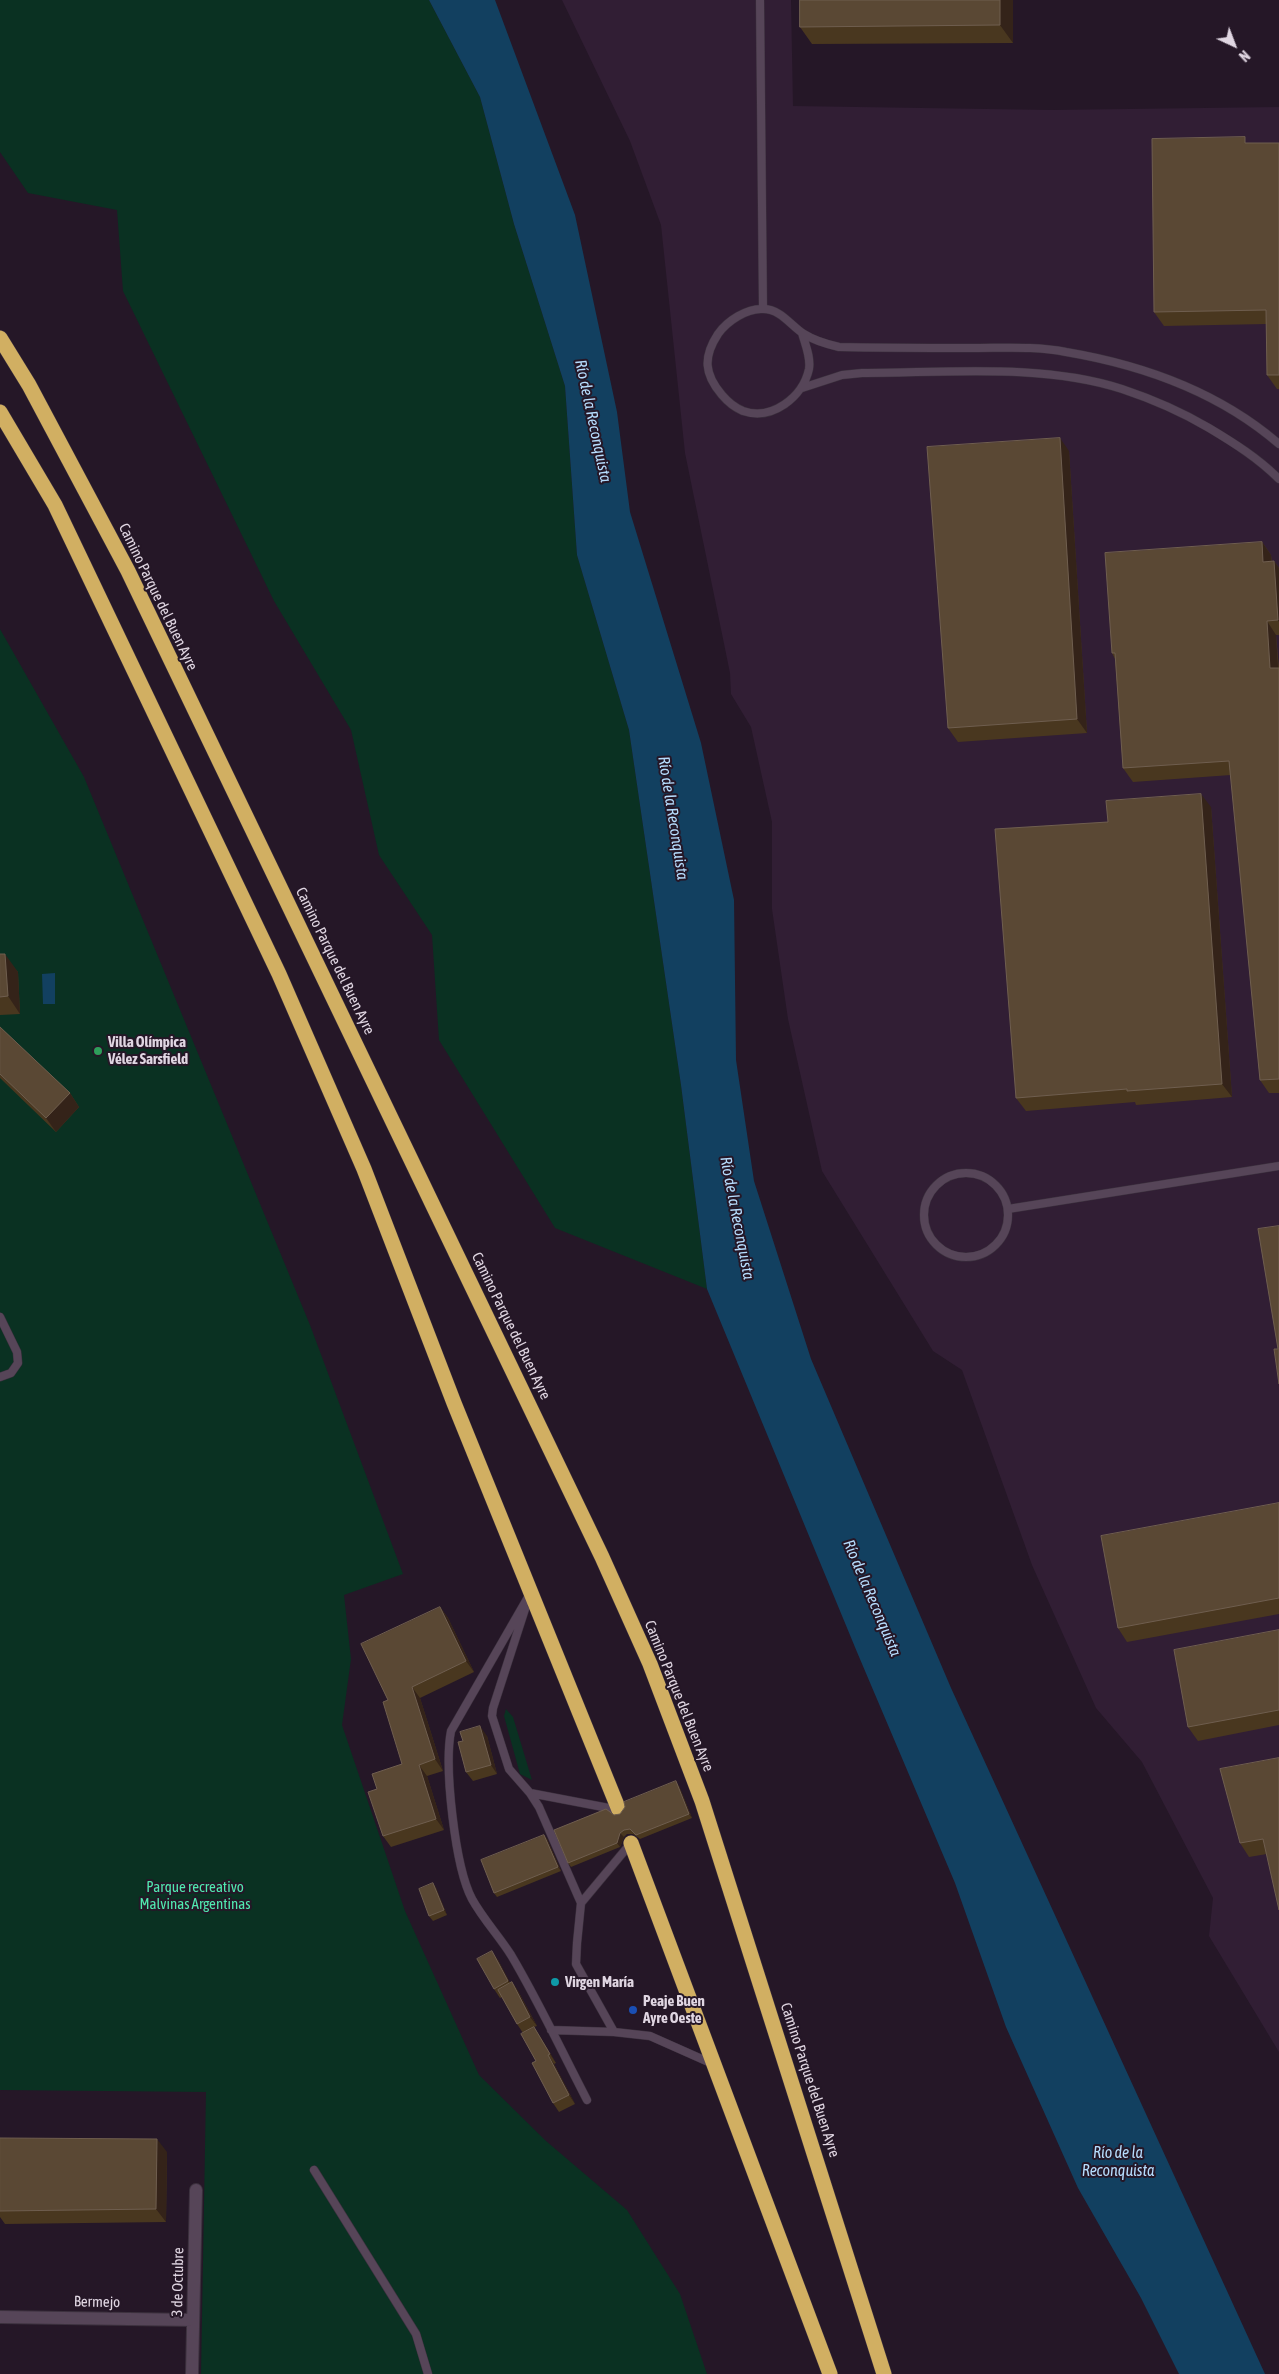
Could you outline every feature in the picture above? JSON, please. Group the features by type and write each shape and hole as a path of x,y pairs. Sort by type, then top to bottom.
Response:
{"highway":[{"name":"Camino Parque del Buen Ayre","path":"0,338 29,385 128,571 572,1495 650,1664 702,1801 884,2374"},
{"path":"0,412 55,506 279,974 364,1169 454,1403 619,1810"},
{"path":"631,1843 830,2374"}],"street":[{"name":"3 de Octubre","path":"192,2374 196,2190"},
{"name":"Bermejo","path":"0,2317 193,2320"}],"lane":[{"path":"760,0 763,308"},
{"path":"802,333 808,351 809,368 802,388 787,403 765,412 743,411 726,400 711,383 706,364 711,346 722,328 742,314 763,308 787,318 802,333 820,342 839,348 1006,348 1065,351 1126,365 1184,386 1234,411 1279,444"},
{"path":"802,388 842,375 862,373 1012,373 1082,380 1121,389 1195,420 1266,465 1279,479"},
{"path":"1008,1209 1279,1166"},
{"path":"967,1173 981,1176 994,1183 1003,1195 1008,1209 1003,1235 985,1253 972,1257 959,1257 946,1253 936,1245 928,1234 924,1221 924,1207 927,1200 939,1182 952,1175 967,1173"},
{"path":"0,1317 17,1352 18,1364 11,1373 0,1377"},
{"path":"531,1592 492,1716 509,1769 530,1793 539,1807 581,1903 576,1964 614,2032"},
{"path":"531,1592 451,1731 448,1749 455,1833 462,1869 472,1898 511,1955 587,2100"},
{"path":"530,1793 619,1810"},
{"path":"581,1903 631,1843"},
{"path":"552,2030 614,2032 650,2036 715,2064"},
{"path":"314,2170 416,2334 428,2374"}],"shaded area":[{"path":"562,0 791,0 793,106 1052,110 1279,107 1279,2052 1209,1936 1213,1898 1142,1762 1096,1708 1032,1565 962,1370 933,1351 822,1171 788,1019 772,909 772,822 751,727 731,694 730,673 685,453 661,225 630,141"}],"green space":[{"path":"0,0 429,0 480,97 514,224 565,386 577,555 629,730 681,1085 707,1289 555,1228 439,1040 432,935 379,855 351,730 274,601 123,291 117,210 28,193 0,152"},
{"name":"Parque recreativo Malvinas Argentinas","path":"0,629 84,777 310,1325 403,1574 344,1595 351,1659 342,1725 405,1911 479,2075 546,2141 627,2210 680,2294 707,2374 201,2374 206,2092 0,2090"},
{"path":"506,1709 513,1717 532,1780 520,1774 504,1716"}],"water":[{"name":"Río de la Reconquista","path":"429,0 495,0 575,215 617,412 630,512 701,743 734,900 736,1060 754,1181 811,1359 951,1688 1265,2374 1179,2374 1141,2298 1078,2188 1006,2027 955,1883 707,1289 681,1085 629,730 577,555 565,386 514,224 480,97"},
{"path":"55,973 55,1004 43,1004 42,974"}],"building":[{"path":"800,0 1000,0 1000,25 800,27"},
{"path":"1245,137 1245,143 1279,143 1279,375 1267,375 1266,310 1154,312 1152,139"},
{"path":"1060,438 1077,719 948,728 927,447"},
{"path":"1262,542 1263,562 1274,561 1278,620 1267,621 1270,668 1279,668 1279,1079 1260,1080 1229,761 1123,768 1115,653 1112,653 1105,553"},
{"path":"1201,794 1222,1084 1016,1098 995,829 1108,822 1106,801"},
{"path":"0,954 5,954 8,996 0,997"},
{"path":"0,1027 70,1093 46,1118 0,1074"},
{"path":"1279,1226 1279,1384 1274,1349 1278,1349 1258,1229"},
{"path":"1279,1503 1279,1598 1118,1628 1101,1536"},
{"path":"440,1607 466,1661 412,1687 435,1759 419,1765 436,1819 383,1836 368,1792 377,1789 372,1774 402,1764 383,1702 388,1700 361,1644"},
{"path":"1279,1630 1279,1710 1188,1727 1174,1650"},
{"path":"480,1726 491,1765 466,1772 458,1742 463,1741 460,1732"},
{"path":"1279,1758 1279,1910 1263,1839 1240,1843 1220,1769"},
{"path":"676,1781 689,1814 636,1835 630,1829 624,1830 620,1833 617,1843 568,1863 554,1830 606,1809 614,1815 620,1814 625,1807 624,1802"},
{"path":"544,1835 558,1867 494,1893 481,1860"},
{"path":"433,1883 444,1910 429,1916 419,1889"},
{"path":"492,1951 508,1981 494,1989 477,1959"},
{"path":"512,1982 530,2017 517,2024 498,1990"},
{"path":"534,2027 550,2054 548,2055 569,2095 553,2103 532,2063 536,2061 521,2034"},
{"path":"0,2138 157,2139 156,2209 0,2211"}],"place":[{"name":"Villa Olímpica Vélez Sarsfield","path":"98,1051"},
{"name":"Virgen María","path":"555,1982"},
{"name":"Peaje Buen Ayre Oeste","path":"633,2010"}]}
